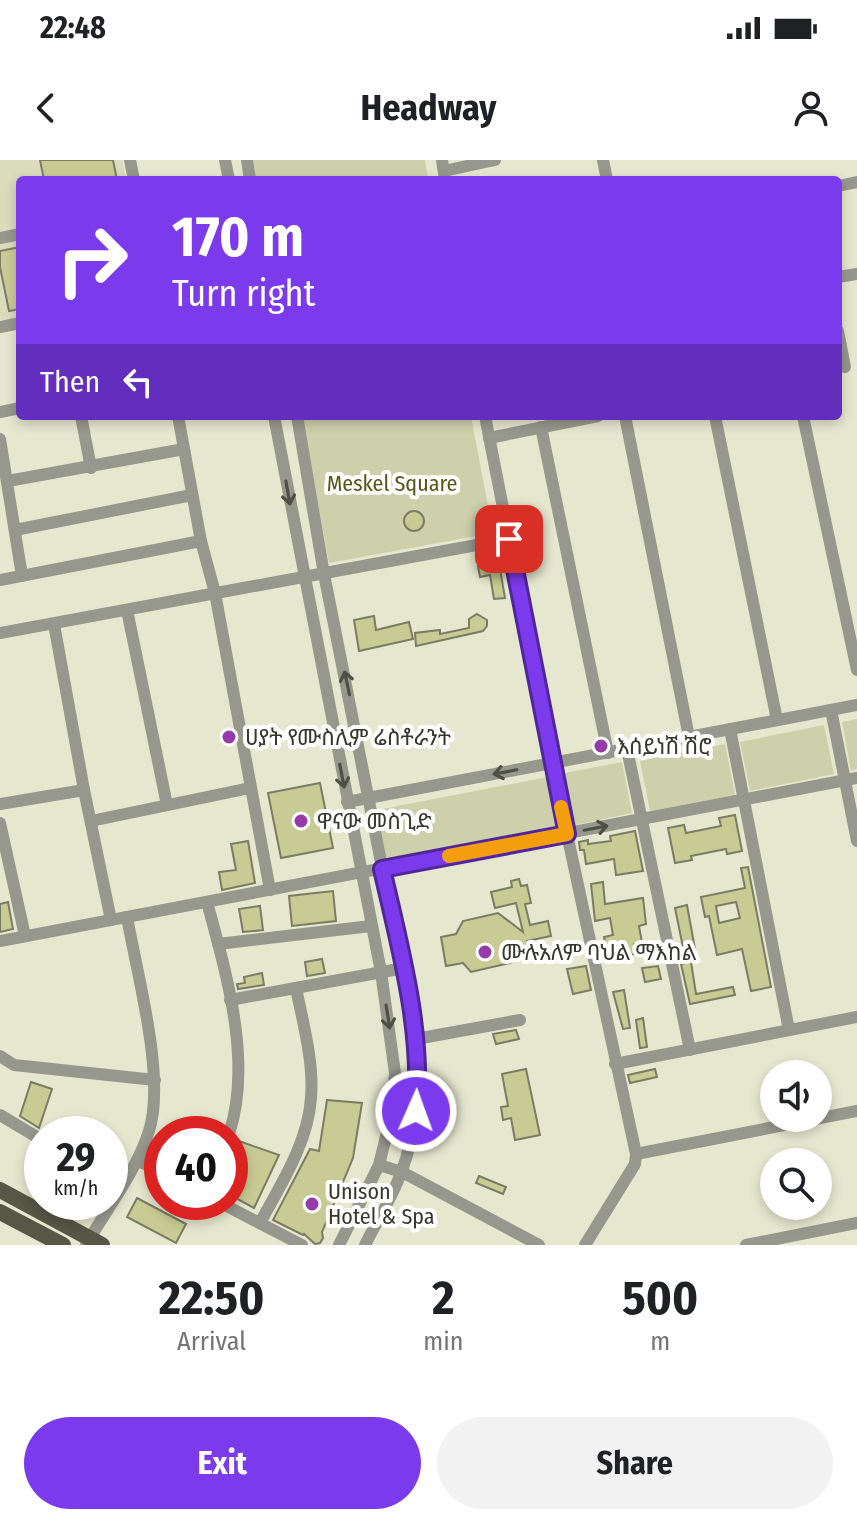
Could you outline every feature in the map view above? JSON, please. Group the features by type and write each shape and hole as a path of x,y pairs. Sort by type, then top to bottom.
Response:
{"main road":[{"path":"0,1190 93,1243"},
{"path":"0,1212 63,1245"}],"street":[{"path":"444,170 495,160"},
{"path":"842,347 847,367"},
{"path":"82,420 91,468"},
{"path":"179,420 201,541 215,593 270,890"},
{"path":"275,420 381,972 395,1073 391,1116 379,1165 339,1245"},
{"path":"298,420 324,574 416,1039 416,1111 402,1172 365,1245"},
{"path":"486,420 567,834 636,1154 635,1164 585,1245"},
{"path":"489,438 577,420"},
{"path":"626,420 689,737"},
{"path":"716,420 777,720"},
{"path":"804,420 857,670"},
{"path":"541,427 608,753"},
{"path":"0,439 22,576"},
{"path":"8,481 184,449"},
{"path":"15,530 192,495"},
{"path":"0,633 509,539"},
{"path":"0,580 201,541"},
{"path":"127,610 167,805"},
{"path":"54,624 111,920"},
{"path":"347,802 857,705"},
{"path":"831,710 851,779 857,841"},
{"path":"334,732 356,728"},
{"path":"730,729 789,1030"},
{"path":"627,749 690,1050"},
{"path":"0,941 851,779"},
{"path":"91,821 250,788"},
{"path":"0,804 84,790"},
{"path":"0,823 25,936"},
{"path":"0,895 16,895"},
{"path":"207,902 230,1000 239,1069 234,1116"},
{"path":"127,917 155,1080 149,1131 137,1160 128,1170"},
{"path":"218,944 371,926"},
{"path":"230,1000 404,968"},
{"path":"260,1223 297,1153 311,1098 310,1065 296,988"},
{"path":"615,1064 857,1017"},
{"path":"416,1039 520,1020"},
{"path":"0,1056 14,1065 155,1080"},
{"path":"636,1154 857,1111"},
{"path":"0,1115 24,1129"},
{"path":"137,1160 144,1164"},
{"path":"379,1165 402,1172 539,1245"},
{"path":"248,1217 302,1245"},
{"path":"93,1243 102,1220"},
{"path":"746,1245 857,1223"}],"shaded area":[{"path":"0,160 122,160 125,176 16,176 16,318 0,320"}],"green space":[{"path":"248,160 425,160 427,176 250,176"},
{"name":"Meskel Square","path":"303,420 472,420 493,533 329,563"},
{"path":"857,719 857,769 851,771 842,722"},
{"path":"824,725 834,774 750,791 740,742"},
{"path":"725,744 735,795 650,811 640,761"},
{"path":"622,762 632,813 575,825 565,773"},
{"path":"548,777 558,829 383,863 372,811"}],"building":[{"path":"40,160 113,160 116,176 43,176"},
{"path":"16,248 16,310 9,311 0,251"},
{"path":"410,511 418,511 424,521 418,531 410,531 404,525 404,517"},
{"path":"499,563 505,598 494,599 490,575 480,577 478,566"},
{"path":"477,614 487,620 483,631 416,646 415,633 440,630 440,634 469,628 469,619"},
{"path":"374,616 376,630 409,622 413,639 359,651 354,620"},
{"name":"ዋናው መስጊድ","path":"320,783 333,848 281,858 268,793"},
{"path":"735,815 742,851 727,854 726,849 691,856 692,860 675,863 668,828 684,825 686,833 721,826 719,818"},
{"path":"635,831 643,871 616,875 614,859 586,864 579,842 611,841 610,836"},
{"path":"248,841 255,883 222,890 219,872 236,870 231,844"},
{"path":"748,867 771,987 751,991 742,949 717,955 709,916 705,917 701,897 745,888 741,868","holes":["736,902 740,918 719,923 716,906"]},
{"path":"519,879 521,886 527,885 531,903 525,904 530,925 548,921 551,936 527,941 529,950 517,953 510,963 471,972 463,963 446,966 441,937 456,934 463,921 498,913 523,932 516,903 495,908 491,892 512,887 511,881"},
{"path":"603,882 605,904 643,898 646,924 639,926 642,943 634,944 635,954 608,959 604,937 613,935 610,918 595,921 591,884"},
{"path":"333,891 336,921 292,926 289,896"},
{"path":"8,902 13,929 0,932 0,904"},
{"path":"687,905 697,960 686,962 675,908"},
{"path":"260,906 263,930 243,932 239,909"},
{"path":"322,959 325,973 307,976 305,962"},
{"path":"691,962 696,994 733,987 735,995 690,1004 681,964"},
{"path":"586,966 591,990 573,994 567,969"},
{"path":"658,966 661,979 645,982 642,968"},
{"path":"262,973 264,985 238,989 237,984 245,983 244,977"},
{"path":"624,990 630,1028 623,1029 613,992"},
{"path":"643,1018 647,1047 640,1048 636,1020"},
{"path":"516,1030 519,1039 496,1044 493,1034"},
{"path":"526,1069 540,1135 515,1140 511,1118 503,1120 501,1107 508,1106 502,1074"},
{"path":"655,1069 657,1077 630,1083 628,1075"},
{"path":"31,1082 52,1089 43,1116 24,1116 24,1119 20,1116"},
{"path":"327,1100 362,1103 353,1158 322,1232 323,1238 315,1244 304,1234 273,1220 310,1149 319,1151"},
{"path":"248,1144 279,1155 254,1208 248,1205"},
{"path":"479,1176 506,1187 503,1194 476,1183"},
{"path":"137,1198 144,1202 144,1220 178,1220 186,1224 176,1243 128,1215"}],"slow traffic":[{"path":"449,856 567,834 561,807"}],"place":[{"name":"ሀያት የሙስሊም ሬስቶራንት","path":"229,737"},
{"name":"እሰይነሽ ሽሮ","path":"601,746"},
{"name":"ዋናው መስጊድ","path":"301,821"},
{"name":"ሙሉአለም ባህል ማእከል","path":"485,952"},
{"name":"Unison Hotel & Spa","path":"312,1204"}],"route":[{"path":"416,1111 416,1039 382,869 567,834 509,539"}]}
